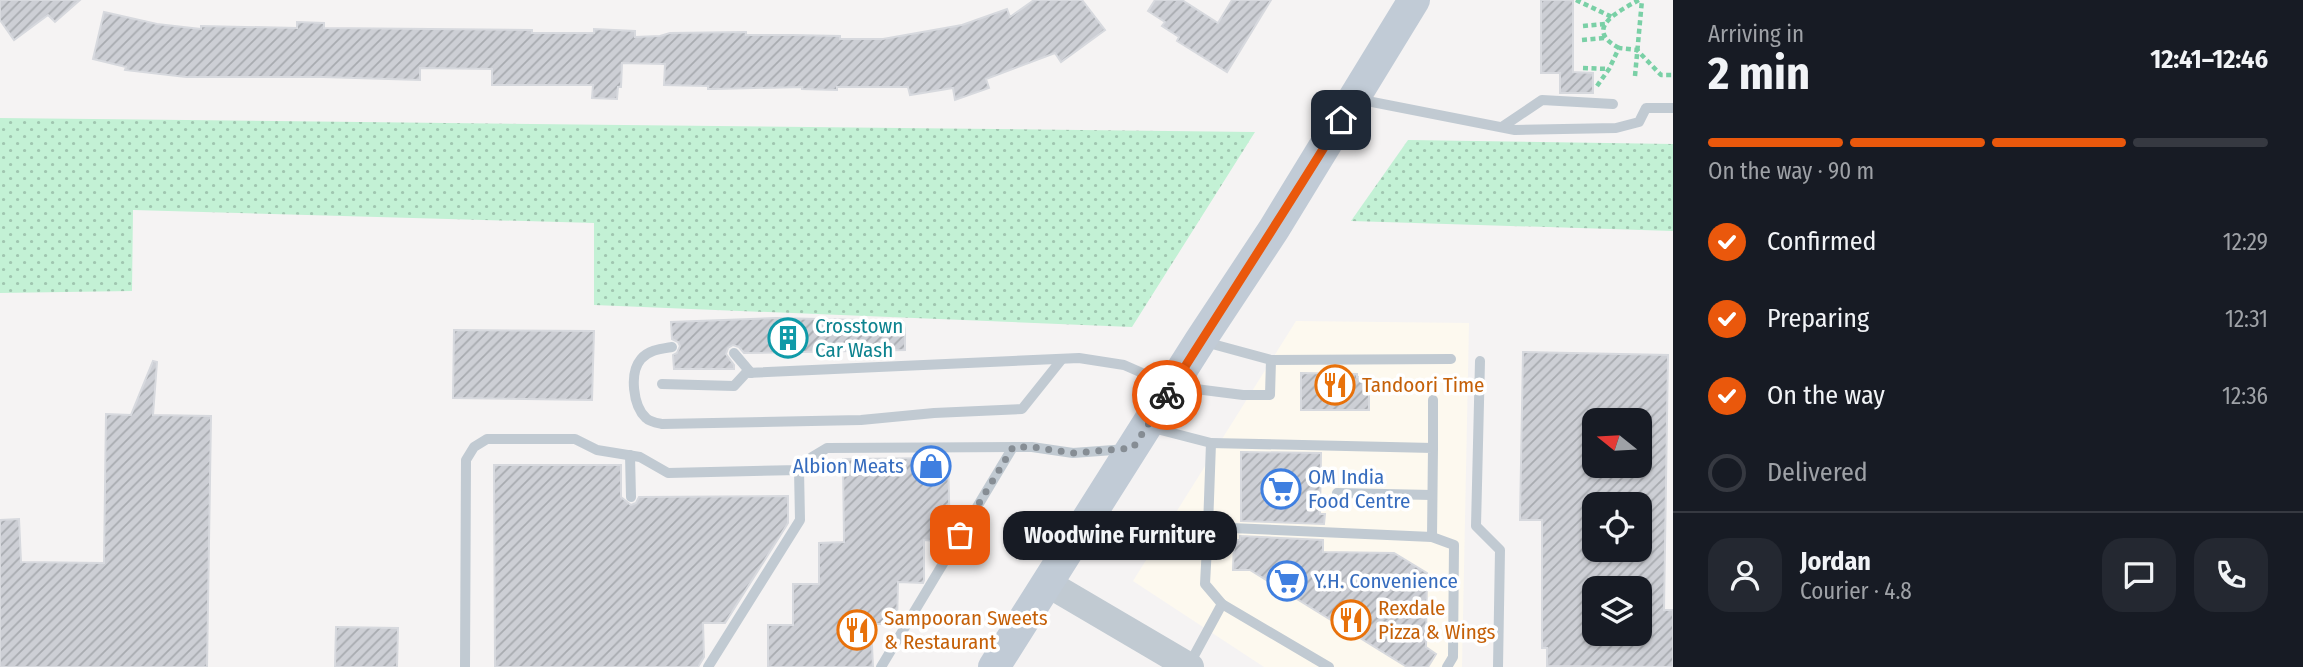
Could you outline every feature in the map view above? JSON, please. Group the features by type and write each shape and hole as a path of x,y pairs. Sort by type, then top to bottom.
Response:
{"main road":[{"path":"994,667 1274,229 1414,0"}],"street":[{"path":"1047,583 1189,667"}],"lane":[{"path":"1354,98 1515,130 1616,128 1639,122 1646,108 1673,108"},
{"path":"1502,127 1542,100 1613,104"},
{"path":"1200,341 1271,359 1451,359"},
{"path":"672,346 655,350 639,361 634,379 635,397 640,410 648,420 662,424 861,419 1022,409 1062,359"},
{"path":"734,353 751,373"},
{"path":"662,384 734,386 746,373 1079,358 1124,365 1172,386 1270,396 1271,359"},
{"path":"1480,361 1476,526 1500,550 1498,667"},
{"path":"1432,537 1433,400"},
{"path":"465,667 466,460 474,447 487,439 575,439 597,450 640,457 668,473 799,470 812,457 827,448 1032,447 1073,453 1140,437 1211,443 1433,448"},
{"path":"1211,443 1205,584 1222,604 1329,667"},
{"path":"881,667 1013,447"},
{"path":"630,455 631,497"},
{"path":"708,667 800,520 799,470"},
{"path":"1337,493 1432,495"},
{"path":"1209,527 1432,537 1454,545 1453,657 1447,667"},
{"path":"1189,667 1222,604"}],"path":[{"path":"1576,0 1612,17"},
{"path":"1640,0 1605,24 1603,35 1606,42 1619,48 1637,50 1661,75 1673,75"},
{"path":"1635,76 1640,0"},
{"path":"1583,26 1605,24"},
{"path":"1582,40 1605,38"},
{"path":"1597,86 1619,48"},
{"path":"1583,68 1609,69"}],"shaded area":[{"path":"1296,321 1469,323 1462,667 1264,667 1133,581"}],"green space":[{"path":"0,118 1255,132 1132,327 594,305 594,223 133,210 132,291 0,293"},
{"path":"1408,140 1673,144 1673,231 1351,221"}],"building":[{"path":"0,0 80,0 55,22 48,15 14,40 0,20"},
{"path":"1034,0 1082,0 1105,30 1061,62 1055,53 986,79 989,88 955,100 953,88 910,95 908,87 837,87 837,90 802,87 708,89 708,86 664,85 665,64 622,63 621,87 618,87 617,99 592,98 593,85 492,85 492,69 420,68 420,80 186,77 125,70 126,67 93,59 104,12 157,24 201,29 201,26 297,28 297,22 324,23 324,28 532,30 532,33 594,33 594,29 635,31 635,37 670,33 746,32 746,35 883,39 962,25 1007,9 1010,17"},
{"path":"1155,0 1182,0 1218,23 1232,0 1271,0 1227,72 1177,41 1179,37 1162,26 1165,22 1148,11"},
{"path":"1541,0 1573,0 1573,72 1593,73 1593,93 1560,93 1560,73 1541,73"},
{"name":"Crosstown Car Wash","path":"776,318 903,321 905,350 744,353 733,345 728,348 726,354 734,369 674,369 673,355 680,346 672,339 671,322"},
{"path":"454,330 594,331 592,400 453,398"},
{"path":"1523,352 1668,355 1664,610 1673,610 1673,667 1547,666 1547,648 1542,648 1542,520 1520,520"},
{"path":"153,361 157,362 153,415 211,416 207,667 0,667 0,520 19,519 21,562 104,563 106,414 131,415"},
{"name":"Tandoori Time","path":"1301,373 1357,374 1357,377 1369,377 1369,410 1301,410"},
{"name":"OM India Food Centre","path":"1241,452 1321,453 1320,514 1325,514 1324,524 1241,521"},
{"path":"948,458 950,537 947,542 924,540 923,583 898,582 897,624 871,624 873,667 768,667 768,625 793,625 793,584 819,584 819,543 844,542 843,459"},
{"path":"494,465 621,465 621,497 631,505 636,503 639,497 788,496 788,523 725,623 703,623 704,657 698,667 495,667"},
{"path":"1240,536 1323,540 1323,552 1394,553 1427,573 1426,647 1436,654 1428,667 1407,667 1250,570 1233,570 1234,540 1240,540"},
{"path":"336,627 398,628 397,667 335,667"}],"way so far":[{"path":"960,535 1013,447 1073,453 1133,448 1167,395"}],"place":[{"name":"Crosstown Car Wash","path":"788,338"},
{"name":"Tandoori Time","path":"1335,385"},
{"name":"Albion Meats","path":"931,466"},
{"name":"OM India Food Centre","path":"1281,489"},
{"name":"Woodwine Furniture","path":"960,535"},
{"name":"Y.H. Convenience","path":"1287,581"},
{"name":"Rexdale Pizza & Wings","path":"1351,620"},
{"name":"Sampooran Sweets & Restaurant","path":"857,630"}],"route":[{"path":"1167,395 1341,120"}]}
